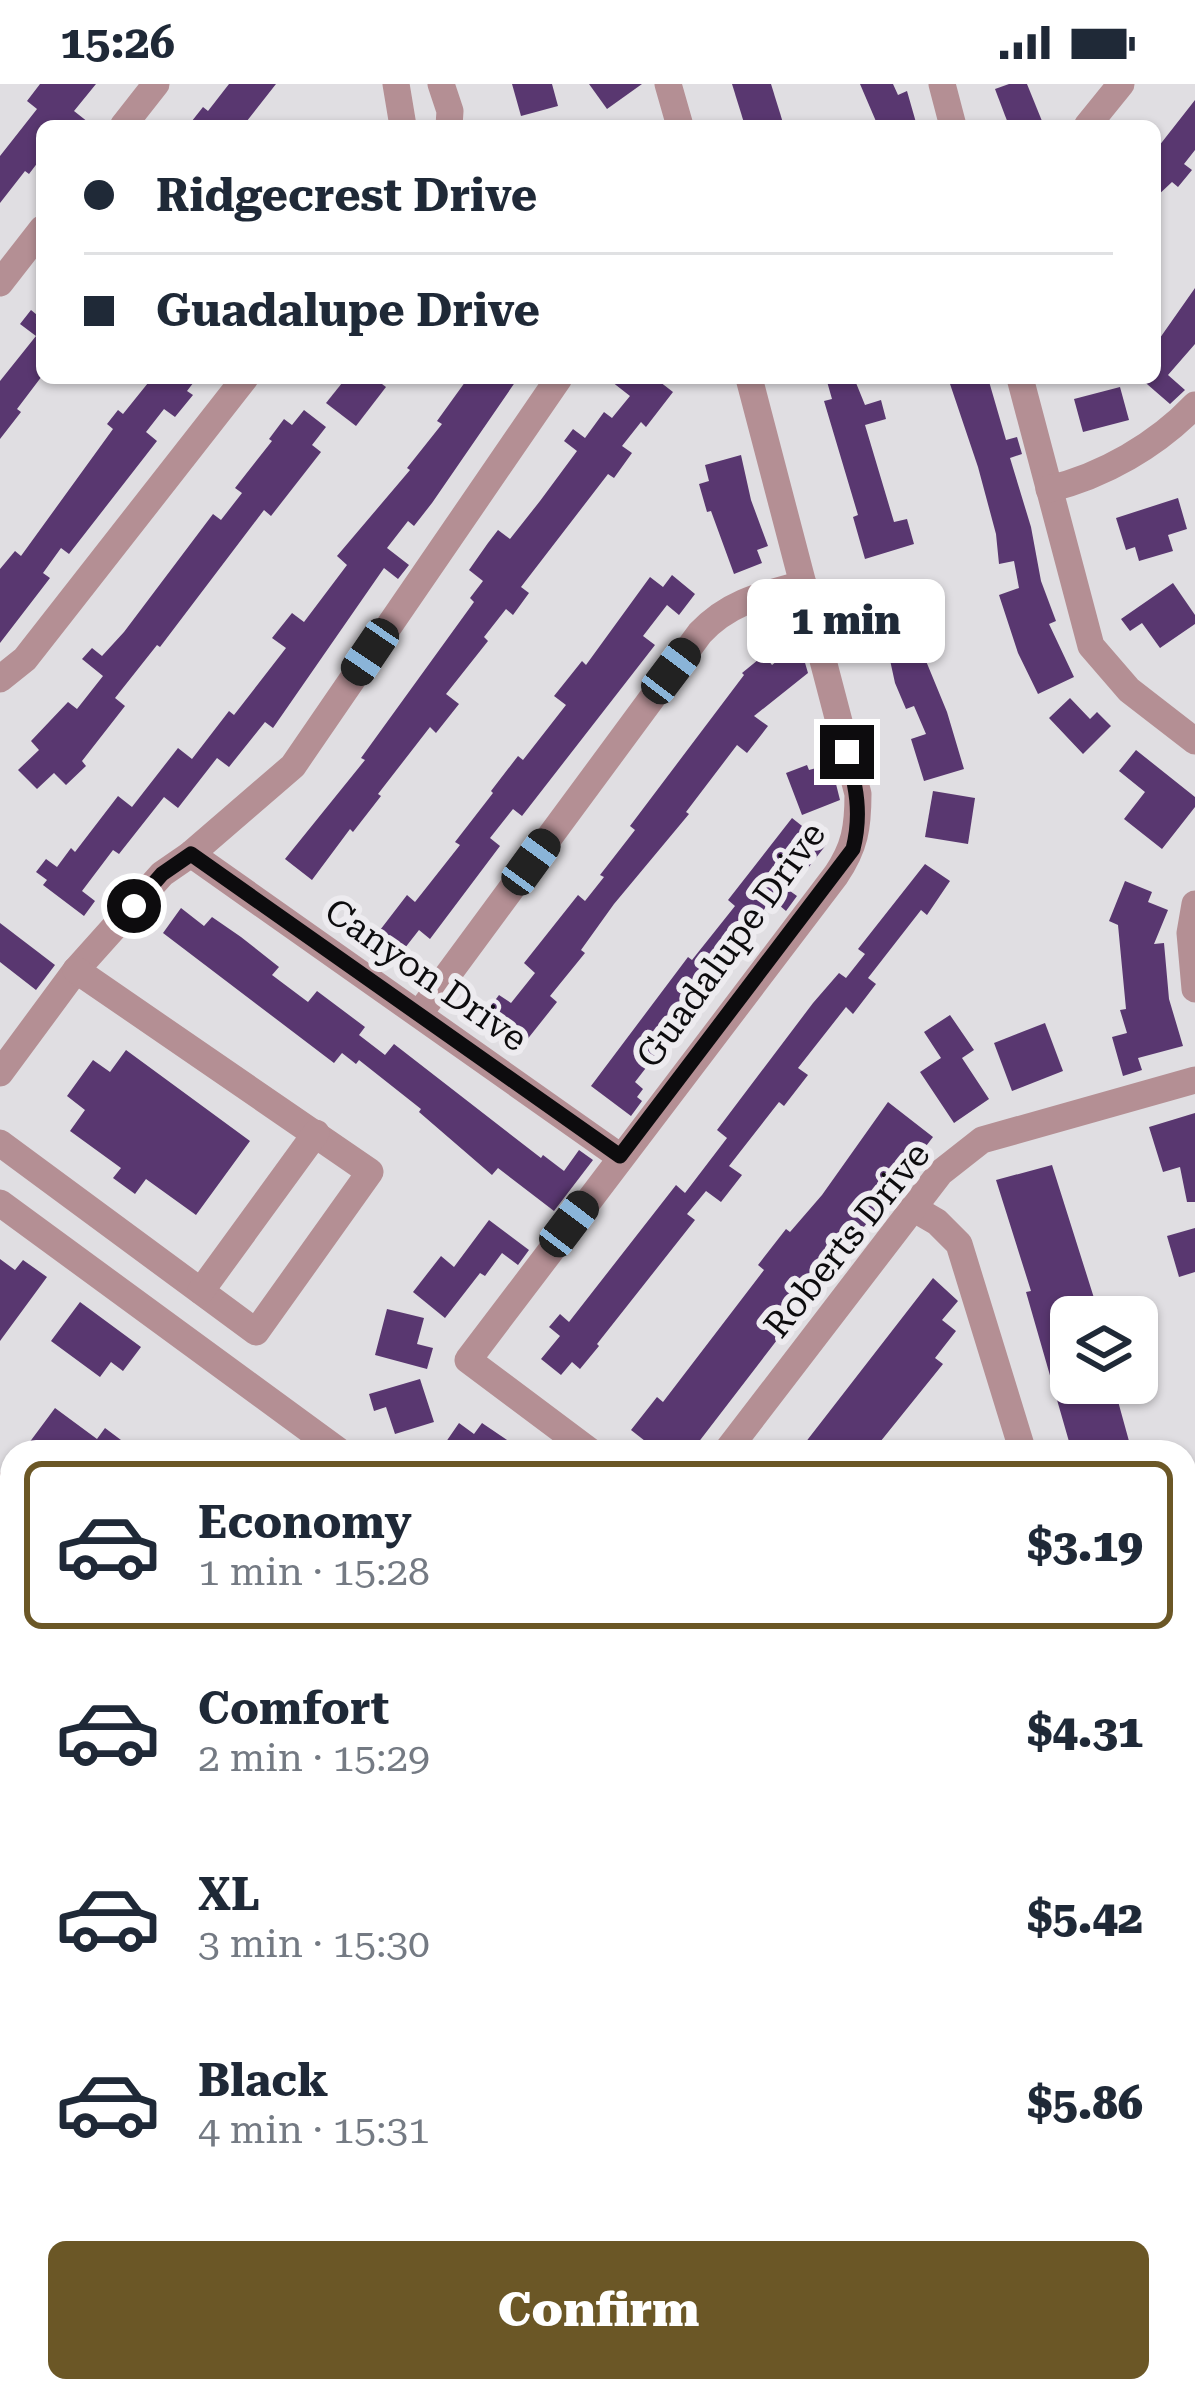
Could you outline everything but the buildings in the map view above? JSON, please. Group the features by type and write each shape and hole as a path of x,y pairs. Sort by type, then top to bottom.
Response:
{"street":[{"path":"128,120 156,84"},
{"path":"396,84 402,120"},
{"path":"441,84 449,120"},
{"path":"668,84 678,120"},
{"path":"942,84 951,120"},
{"path":"1092,120 1121,84"},
{"path":"0,283 36,238"},
{"path":"0,679 25,659 240,384"},
{"path":"0,1073 9,1041 162,874 293,766 555,384"},
{"name":"Guadalupe Drive","path":"575,1440 468,1360 853,849 859,827 858,794 751,384"},
{"path":"1022,384 1091,646 1129,691 1195,741"},
{"path":"1049,489 1109,466 1177,424 1195,405"},
{"path":"419,1014 700,633 717,614 739,602 803,584"},
{"name":"Canyon Drive","path":"191,854 620,1156"},
{"path":"1195,904 1190,933 1195,989"},
{"path":"0,1143 256,1332 370,1172 76,970"},
{"name":"Roberts Drive","path":"734,1440 940,1173 982,1140 1195,1080"},
{"path":"201,1291 316,1133"},
{"path":"0,1202 324,1440"},
{"path":"913,1208 938,1222 958,1244 1019,1440"}],"route":[{"path":"134,906 162,874 191,854 620,1156 853,849 859,827 858,794 847,752"}]}
